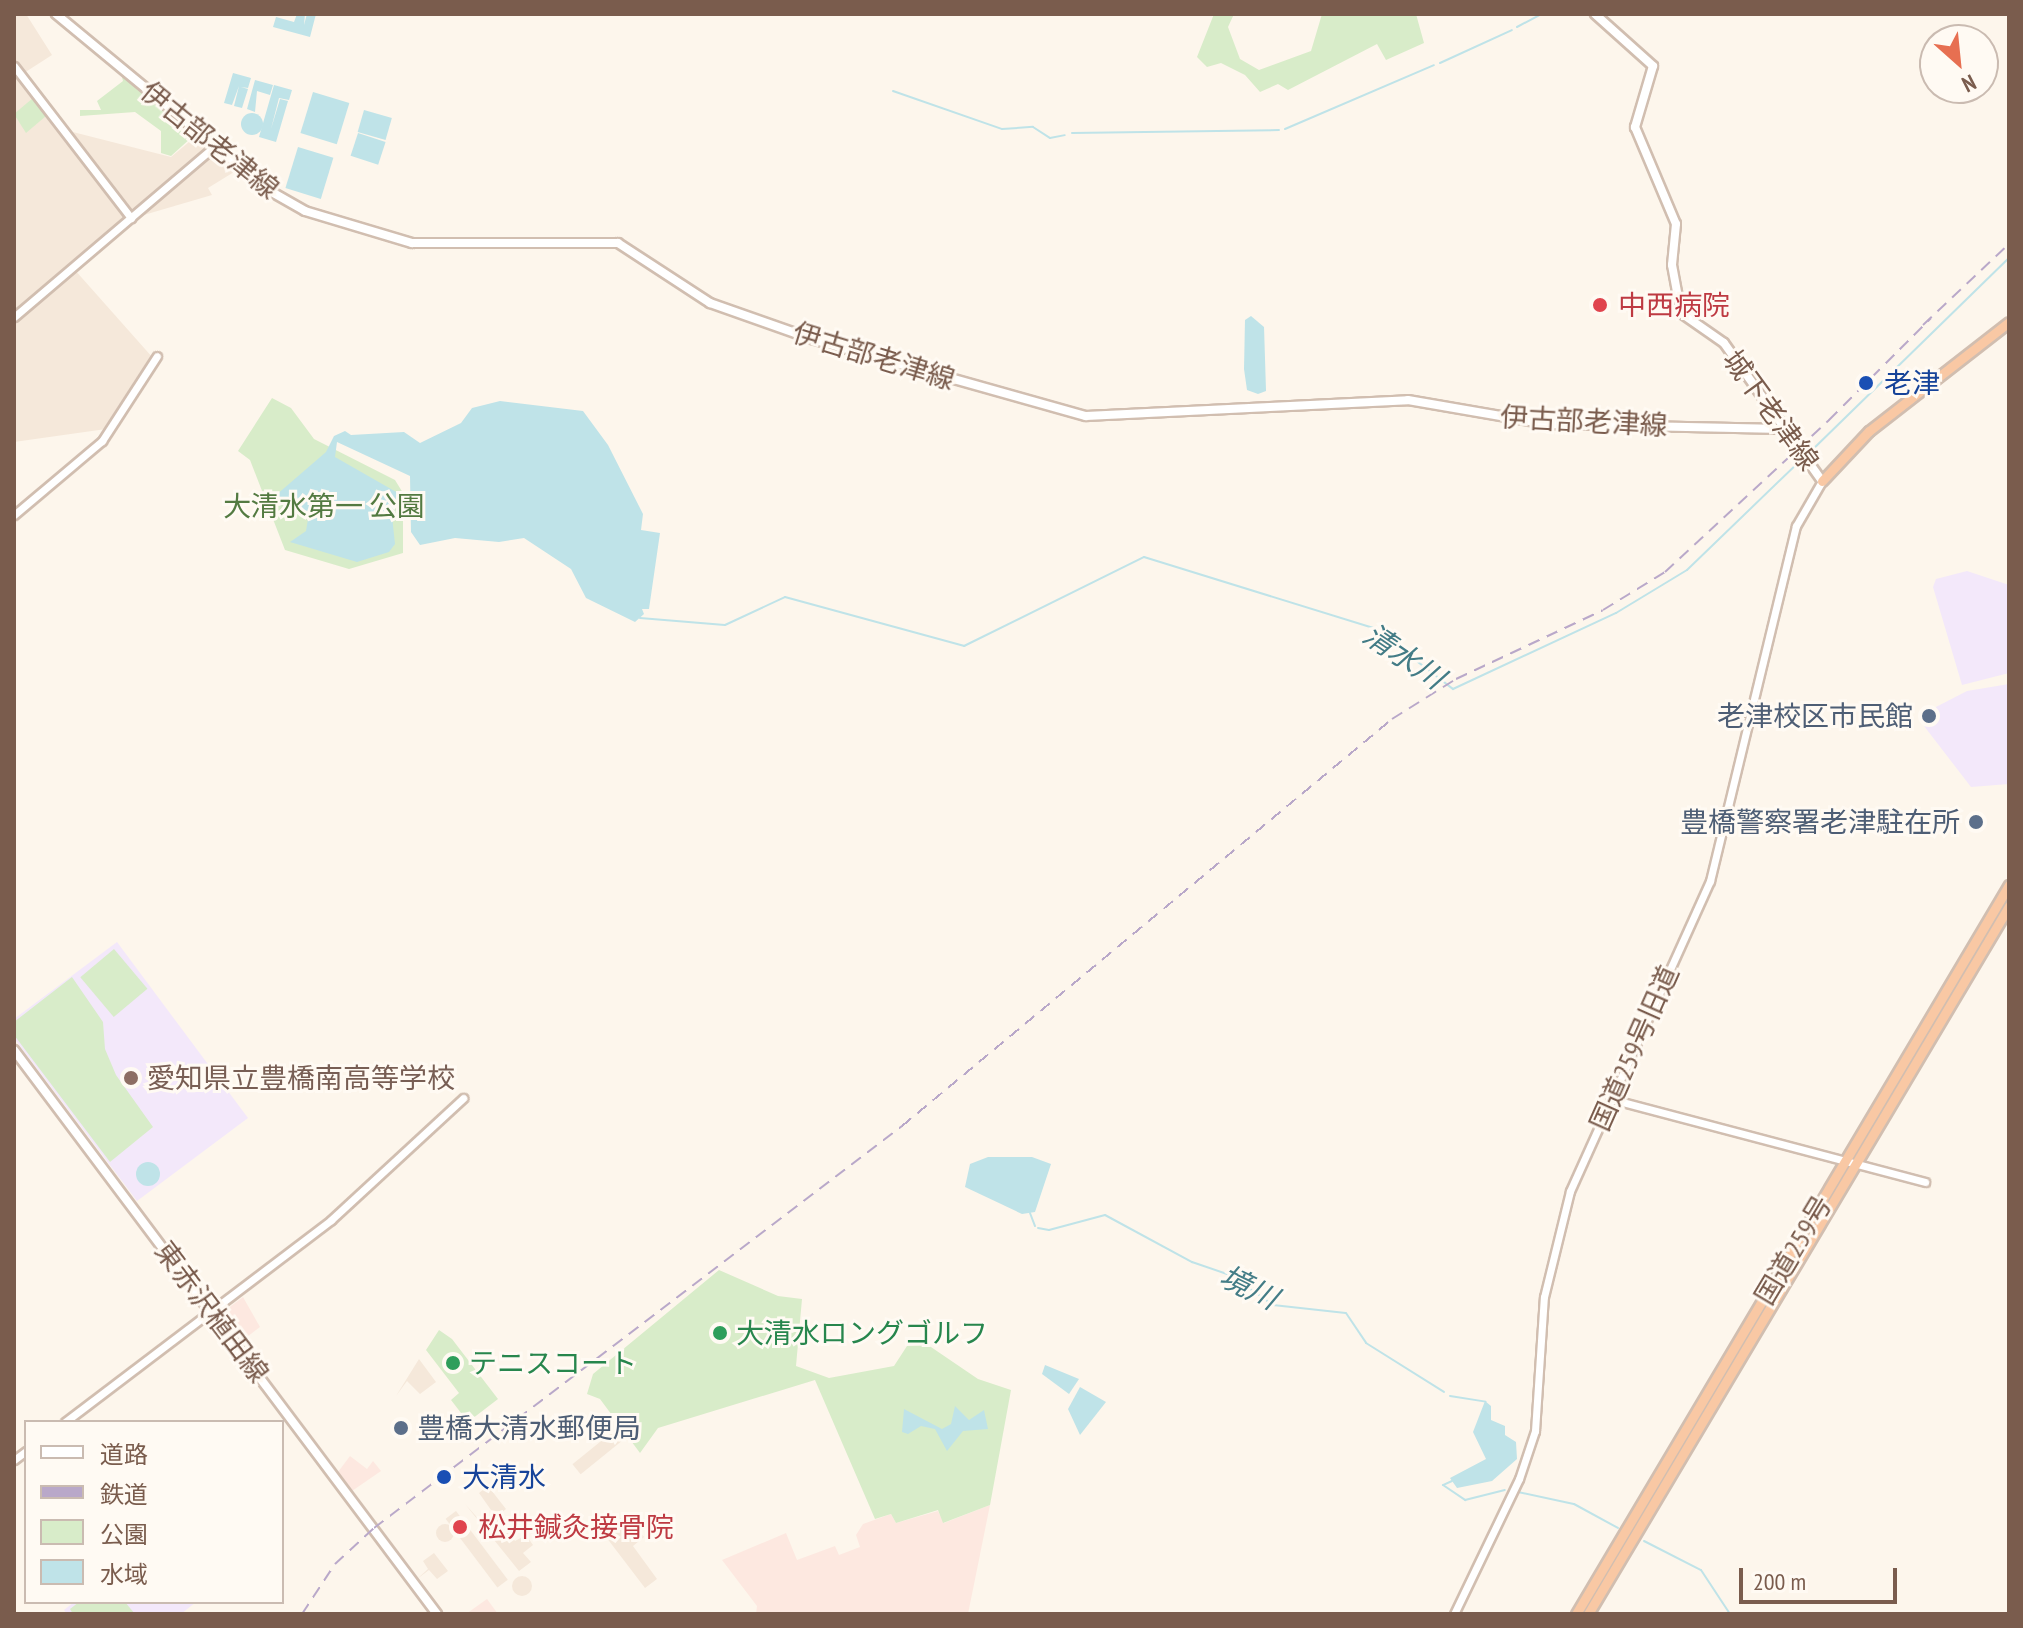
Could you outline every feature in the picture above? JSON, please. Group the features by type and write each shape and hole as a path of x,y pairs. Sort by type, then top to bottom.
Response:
{"highway":[{"path":"1822,481 1869,431 2009,322"},
{"name":"国道259号","path":"1588,1614 2009,885"},
{"name":"国道259号","path":"1576,1614 2009,906"}],"main road":[{"name":"伊古部老津線","path":"56,14 214,147 288,203 399,241 618,243 710,303 843,348 1086,416 1408,400 1547,424 1783,429"},
{"name":"城下老津線","path":"1595,14 1653,66 1635,127 1676,224 1672,265 1681,313 1724,343 1822,481"},
{"name":"東赤沢植田線","path":"14,1050 437,1614"}],"street":[{"path":"14,66 131,218"},
{"path":"14,317 214,147"},
{"path":"14,515 102,441 157,356"},
{"name":"国道259号旧道","path":"1454,1614 1519,1479 1535,1431 1552,1251 1570,1191 1710,881 1796,526 1822,481"},
{"path":"68,1420 336,1217 463,1098"},
{"path":"1611,1099 1925,1182"}],"shaded area":[{"path":"14,14 26,14 52,55 24,73 65,130 171,157 195,137 234,172 208,188 212,195 137,217 74,269 153,358 106,429 14,442"},
{"path":"1967,571 2009,585 2009,673 1962,685 1933,587 1936,579"},
{"path":"2009,684 2009,784 1971,787 1924,726 1936,723 1934,708 1967,691"},
{"name":"愛知県立豊橋南高等学校","path":"117,942 248,1118 137,1201 14,1038 14,1019"},
{"path":"243,1297 260,1327 243,1340 226,1318 227,1309"},
{"path":"419,1359 436,1382 420,1394 407,1381 396,1396"},
{"path":"616,1429 624,1439 581,1474 572,1464"},
{"path":"350,1456 367,1469 373,1461 381,1471 352,1491 338,1472"},
{"path":"488,1486 506,1509 496,1517 479,1493"},
{"path":"465,1504 484,1525 496,1517 515,1541 526,1535 533,1545 523,1553 531,1562 519,1571"},
{"path":"990,1505 968,1614 756,1614 757,1606 722,1560 786,1533 797,1560 835,1546 839,1555 860,1547 856,1535 863,1524 891,1514 896,1523 938,1511 944,1523"},
{"path":"456,1511 508,1580 497,1588 446,1519"},
{"path":"626,1514 644,1537 633,1546 657,1579 645,1588 603,1533"},
{"path":"445,1524 454,1533 445,1542 436,1533"},
{"path":"434,1553 448,1571 437,1579 429,1570 417,1579 428,1569 423,1561"},
{"path":"522,1576 529,1579 532,1586 529,1593 522,1596 515,1593 512,1586 515,1579"},
{"path":"487,1599 498,1614 466,1614"},
{"path":"72,1604 194,1604 181,1614 67,1614 64,1610"}],"green space":[{"path":"1214,14 1234,14 1228,27 1240,59 1259,70 1311,51 1322,14 1416,14 1424,43 1386,60 1377,44 1288,90 1278,84 1260,92 1245,75 1221,63 1207,67 1197,57"},
{"path":"120,70 167,112 161,120 192,137 171,156 161,153 161,131 135,112 80,116 80,110 101,110 97,101 123,81"},
{"path":"33,98 46,116 26,133 14,114"},
{"name":"大清水第一 公園","path":"272,398 291,408 314,439 395,480 403,493 403,553 349,569 285,550 250,460 238,451"},
{"path":"114,949 147,989 114,1017 80,977"},
{"path":"72,977 103,1022 105,1049 116,1075 153,1127 110,1162 14,1035 14,1022"},
{"path":"719,1270 778,1296 802,1299 796,1366 829,1378 894,1366 907,1346 928,1345 978,1379 1011,1390 990,1505 943,1523 938,1510 896,1523 891,1514 875,1519 815,1380 658,1428 640,1453 600,1399 587,1394 593,1374"},
{"path":"439,1330 452,1339 498,1399 468,1422 451,1400 459,1393 426,1350"},
{"path":"76,1604 127,1604 135,1614 73,1614 70,1609"}],"water":[{"path":"297,14 305,14 304,25 307,14 316,14 310,37 273,27 276,17 294,22"},
{"path":"233,73 251,78 248,88 241,87 248,89 242,108 234,106 239,86 232,105 224,103"},
{"path":"255,80 273,85 270,95 257,91 255,112 247,109"},
{"path":"274,85 292,90 289,100 279,98 271,129 280,99 288,101 276,142 259,137"},
{"path":"313,92 349,103 337,144 300,133"},
{"path":"364,110 392,118 386,140 358,132"},
{"path":"252,113 263,124 252,135 241,124"},
{"path":"358,133 386,142 378,165 351,156"},
{"path":"298,147 333,158 321,199 285,188"},
{"path":"1251,316 1264,327 1266,391 1258,394 1247,390 1244,369 1245,320"},
{"path":"500,401 583,411 608,445 643,514 641,530 660,533 649,609 642,609 644,614 635,622 586,598 571,569 524,538 499,542 455,538 420,545 411,532 410,476 337,442 335,457 398,493 392,516 395,544 389,552 357,562 290,542 306,531 308,519 275,496 326,452 334,436 345,431 351,435 404,432 420,443 461,423 472,408"},
{"path":"988,1157 1032,1157 1051,1164 1035,1212 1022,1214 965,1187 970,1164"},
{"path":"148,1162 157,1165 160,1174 157,1183 148,1186 139,1183 136,1174 139,1165"},
{"path":"1045,1365 1079,1379 1069,1394 1042,1374"},
{"path":"1080,1387 1106,1402 1080,1435 1068,1409"},
{"path":"1485,1401 1491,1406 1491,1420 1505,1426 1505,1435 1516,1442 1517,1459 1492,1481 1457,1488 1450,1478 1486,1459 1473,1432"},
{"path":"955,1406 969,1420 984,1410 988,1429 963,1431 947,1451 935,1429 921,1426 908,1434 902,1432 904,1409 942,1429 951,1424"}],"waterway":[{"path":"1517,27 1541,14"},
{"path":"1440,63 1512,30"},
{"path":"1285,129 1434,65"},
{"path":"893,91 1002,129 1033,127 1050,138 1065,135"},
{"path":"1072,133 1279,130"},
{"name":"清水川","path":"1808,454 2009,258"},
{"name":"清水川","path":"640,618 725,625 785,597 964,646 1144,557 1374,628 1453,689 1616,613 1687,570 1803,458"},
{"name":"境川","path":"1030,1213 1035,1226"},
{"name":"境川","path":"1038,1228 1049,1230 1105,1215 1192,1262 1230,1275 1273,1305 1346,1313 1366,1343 1444,1392"},
{"name":"境川","path":"1450,1396 1486,1402"},
{"name":"境川","path":"1452,1481 1443,1485 1465,1500 1505,1490"},
{"name":"境川","path":"1518,1492 1574,1504 1618,1528"},
{"name":"境川","path":"1644,1541 1701,1570 1730,1614"}],"railway":[{"path":"1923,325 2009,244"},
{"path":"302,1614 335,1564 374,1528 902,1126 1392,719 1456,679 1603,610 1665,572 1829,420 1931,318"}],"place":[{"name":"中西病院","path":"1600,305"},
{"name":"老津","path":"1866,383"},
{"name":"老津校区市民館","path":"1929,716"},
{"name":"豊橋警察署老津駐在所","path":"1976,822"},
{"name":"愛知県立豊橋南高等学校","path":"131,1078"},
{"name":"大清水ロングゴルフ","path":"720,1333"},
{"name":"テニスコート","path":"453,1363"},
{"name":"豊橋大清水郵便局","path":"401,1428"},
{"name":"大清水","path":"444,1477"},
{"name":"松井鍼灸接骨院","path":"460,1527"}]}
